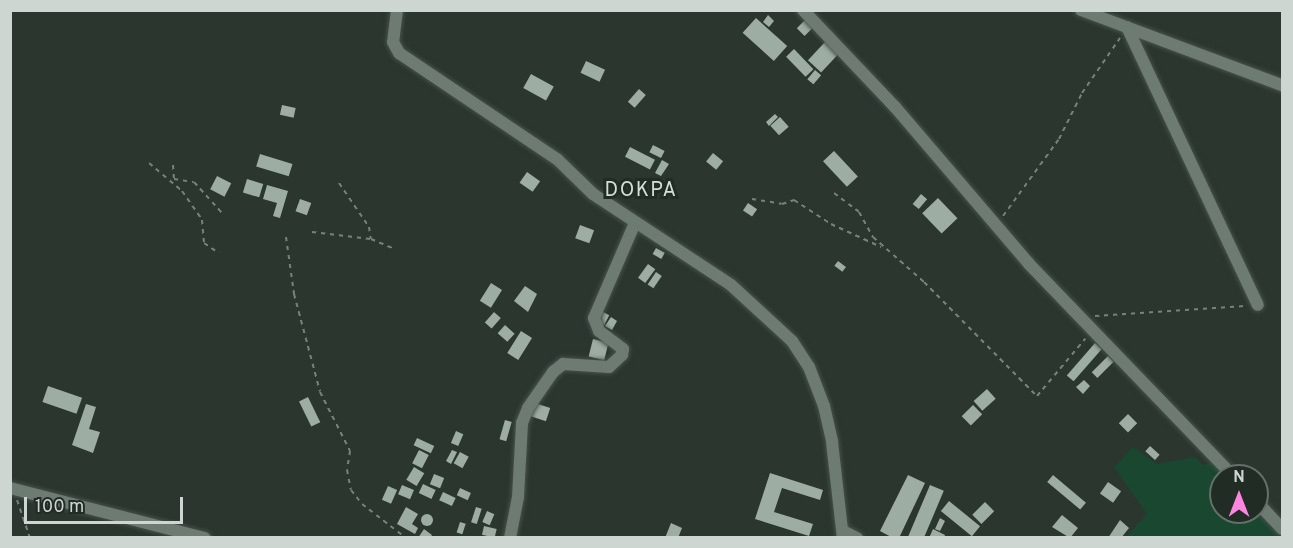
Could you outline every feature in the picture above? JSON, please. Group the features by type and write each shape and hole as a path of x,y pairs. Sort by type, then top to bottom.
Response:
{"street":[{"path":"397,10 393,42 399,53 557,159 579,183 635,223 731,285 792,341 808,367 824,406 843,534 857,537"},
{"path":"803,10 895,107 996,225 1222,464"},
{"path":"1081,10 1282,85"},
{"path":"1127,27 1258,305"},
{"path":"510,537 518,498 522,423 528,408 553,372 563,364 609,368 622,356 623,349 599,331 594,318 635,223"},
{"path":"12,489 205,537"},
{"path":"1269,515 1282,529"}],"path":[{"path":"996,225 1059,139 1083,93 1127,27"},
{"path":"149,163 182,191 202,220 204,243 219,253"},
{"path":"173,165 174,178 194,182 222,213"},
{"path":"339,183 369,227 371,239"},
{"path":"834,193 859,212 884,248 924,282 1037,396 1093,329"},
{"path":"752,199 782,204 794,200 831,224 884,248"},
{"path":"312,232 371,239 395,249"},
{"path":"286,237 294,294 320,392 350,451 347,470 351,490 362,504 406,537"},
{"path":"1081,317 1258,305"},
{"path":"12,489 30,537"}],"green space":[{"path":"1133,447 1157,464 1195,457 1203,465 1213,461 1216,464 1209,464 1209,524 1269,524 1269,521 1282,537 1126,537 1147,514 1114,467"}],"building":[{"path":"768,15 774,21 769,27 763,22"},
{"path":"756,18 787,46 774,61 743,33"},
{"path":"806,19 814,27 805,36 797,28"},
{"path":"825,42 838,54 821,73 808,60"},
{"path":"794,49 813,69 806,77 786,57"},
{"path":"586,61 605,70 600,82 581,73"},
{"path":"815,70 821,75 813,84 807,79"},
{"path":"531,74 554,87 546,101 523,88"},
{"path":"639,89 646,95 635,108 628,102"},
{"path":"282,105 296,108 294,118 280,115"},
{"path":"775,114 778,117 769,126 766,122"},
{"path":"780,117 789,127 779,135 770,126"},
{"path":"653,145 665,151 661,158 649,152"},
{"path":"630,147 655,160 650,170 625,157"},
{"path":"834,151 858,177 847,187 823,161"},
{"path":"713,153 723,161 716,170 706,162"},
{"path":"260,154 293,164 289,176 256,166"},
{"path":"662,160 669,164 661,176 655,173"},
{"path":"527,172 540,181 533,192 520,183"},
{"path":"217,176 231,183 224,197 210,189"},
{"path":"247,179 263,184 259,197 243,192"},
{"path":"267,185 288,191 280,218 273,216 277,203 263,199"},
{"path":"921,194 927,199 919,209 913,204"},
{"path":"938,198 957,218 942,233 922,213"},
{"path":"300,199 311,203 307,215 296,211"},
{"path":"748,203 757,209 752,217 743,210"},
{"path":"580,225 594,230 589,243 575,238"},
{"path":"656,248 665,253 661,259 653,254"},
{"path":"838,261 846,267 842,272 834,266"},
{"path":"648,264 655,269 645,283 638,278"},
{"path":"656,272 662,276 653,288 648,284"},
{"path":"491,283 502,290 491,308 480,301"},
{"path":"525,286 537,294 528,312 514,301"},
{"path":"494,312 501,318 492,328 485,323"},
{"path":"603,312 609,315 604,326 598,323"},
{"path":"611,317 617,321 612,330 605,326"},
{"path":"505,325 515,334 507,342 498,333"},
{"path":"521,331 532,338 518,360 507,353"},
{"path":"593,339 609,343 604,360 589,356"},
{"path":"1095,343 1102,349 1074,381 1067,375"},
{"path":"1108,356 1114,362 1097,378 1092,372"},
{"path":"1084,380 1090,386 1083,394 1076,387"},
{"path":"48,386 82,398 77,414 42,402"},
{"path":"987,389 996,399 982,411 974,401"},
{"path":"308,397 320,422 311,427 299,401"},
{"path":"535,403 550,408 546,421 531,416"},
{"path":"86,404 96,407 89,429 100,432 93,453 72,445"},
{"path":"973,405 982,414 971,426 962,416"},
{"path":"1128,414 1137,423 1128,432 1119,423"},
{"path":"505,420 512,422 506,441 499,439"},
{"path":"456,431 463,434 458,446 451,443"},
{"path":"417,438 434,446 431,453 414,445"},
{"path":"1150,446 1160,455 1155,460 1145,451"},
{"path":"419,450 429,455 422,468 412,463"},
{"path":"452,450 457,452 451,464 446,461"},
{"path":"460,452 469,457 462,468 454,463"},
{"path":"414,467 424,473 417,486 406,480"},
{"path":"770,473 823,490 820,500 782,488 774,512 813,524 809,536 755,519"},
{"path":"434,474 444,478 440,488 430,484"},
{"path":"908,475 925,483 899,538 893,538 880,531"},
{"path":"1053,475 1086,503 1080,510 1047,482"},
{"path":"1108,482 1121,491 1113,503 1100,493"},
{"path":"423,484 436,490 431,499 419,493"},
{"path":"402,485 414,490 410,499 398,494"},
{"path":"930,485 944,491 924,538 908,538"},
{"path":"388,486 397,490 391,504 382,500"},
{"path":"460,488 471,493 468,500 457,495"},
{"path":"443,492 456,498 452,506 439,500"},
{"path":"949,501 980,526 972,536 941,511"},
{"path":"985,502 994,511 981,524 972,515"},
{"path":"406,507 418,514 412,524 418,528 415,534 397,524"},
{"path":"476,507 482,509 477,524 471,522"},
{"path":"487,511 494,514 490,525 482,522"},
{"path":"429,514 433,520 429,526 425,526 421,518"},
{"path":"1062,515 1078,528 1070,538 1052,527"},
{"path":"940,518 945,521 940,531 935,529"},
{"path":"1120,520 1129,528 1121,538 1108,538"},
{"path":"460,522 466,524 462,534 457,532"},
{"path":"671,523 682,528 678,538 665,538"},
{"path":"484,526 497,529 495,538 482,535"},
{"path":"424,529 432,535 430,538 418,538"},
{"path":"933,529 945,535 944,538 929,538"}],"district":[{"name":"DOKPA","path":"641,191"}]}
